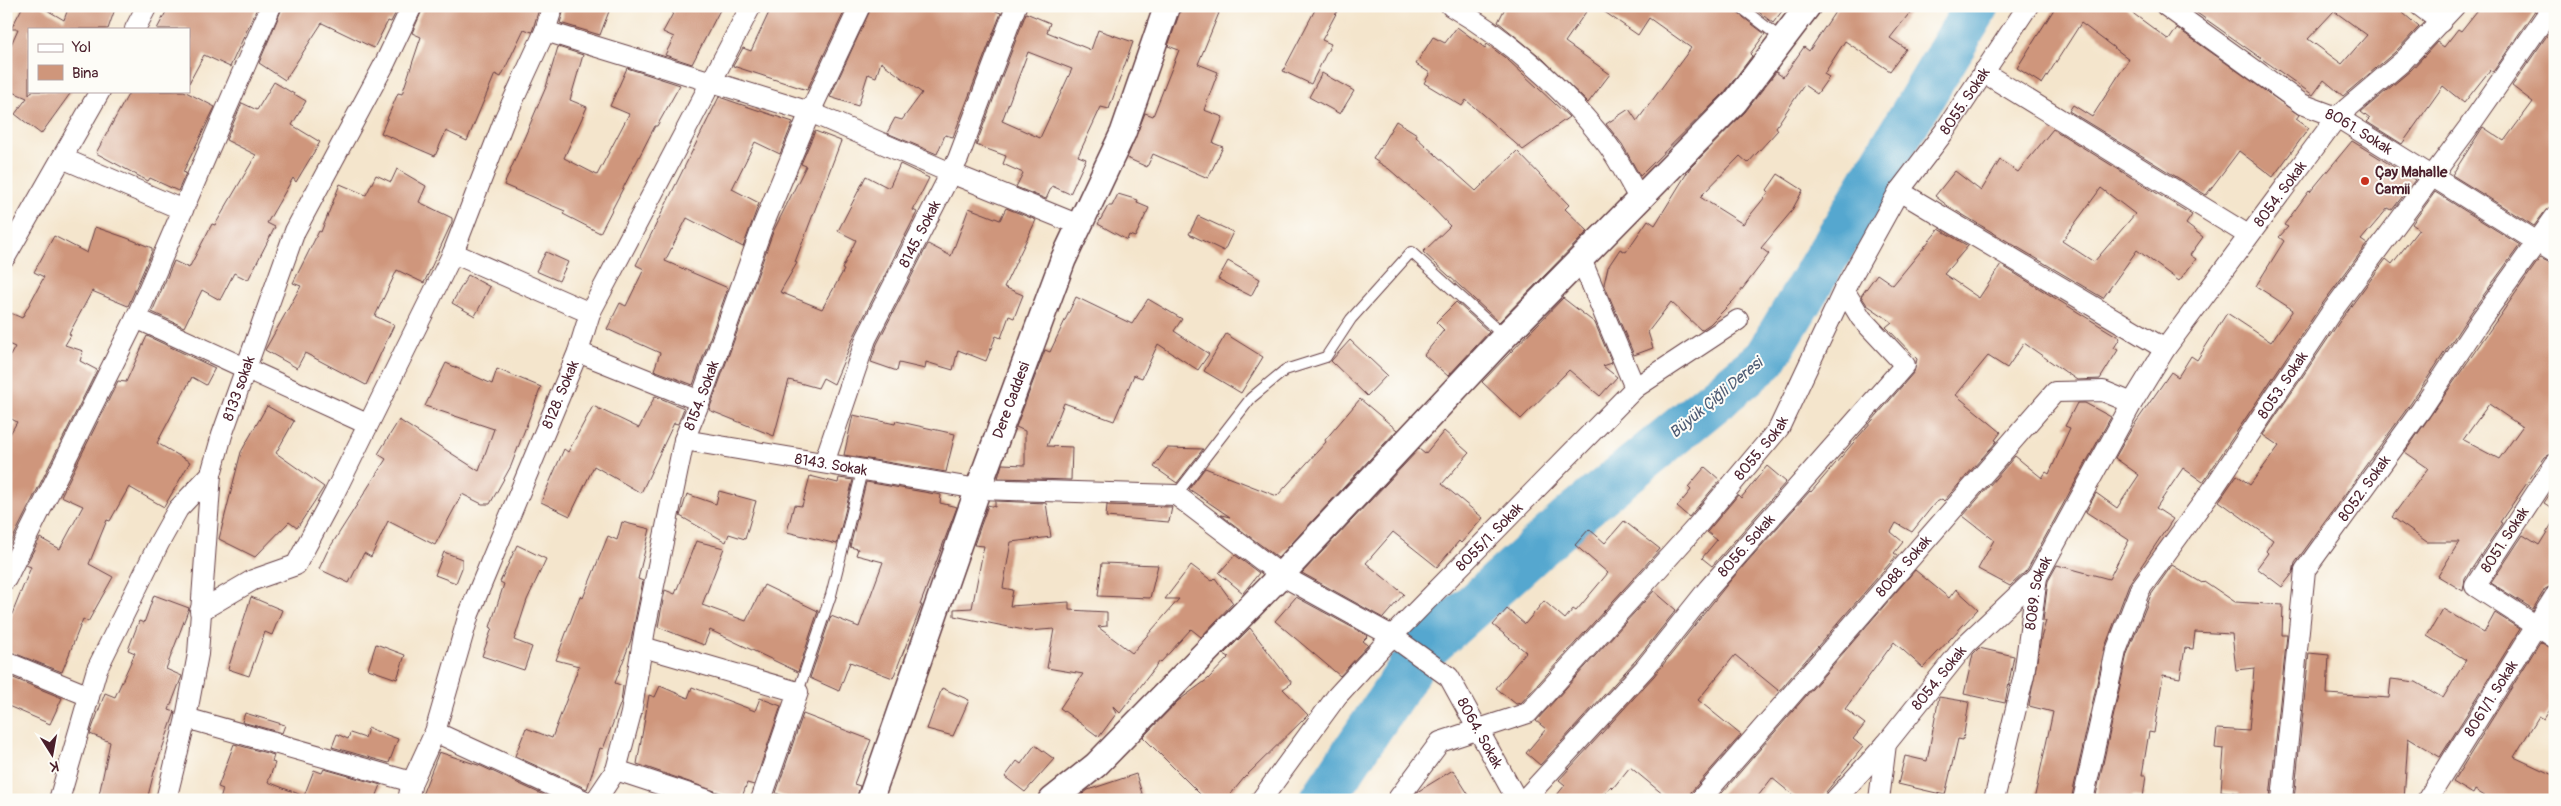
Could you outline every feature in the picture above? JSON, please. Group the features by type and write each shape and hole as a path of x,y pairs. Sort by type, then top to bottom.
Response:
{"street":[{"path":"136,28 148,6"},
{"path":"6,579 136,318 271,6"},
{"name":"8133 sokak","path":"166,800 186,718 198,654 211,474 245,369 295,231 384,65 412,6"},
{"path":"200,611 253,580 296,565 453,253 505,118 545,31 553,6"},
{"name":"8128. Sokak","path":"410,791 435,732 470,614 578,352 590,313 751,6"},
{"name":"8154. Sokak","path":"596,800 616,770 631,713 684,440 700,401 762,228 810,112 860,6"},
{"name":"8145. Sokak","path":"824,463 866,339 958,158 1016,6"},
{"name":"Dere Caddesi","path":"870,800 978,489 1063,260 1123,133 1167,6"},
{"path":"1451,6 1487,27 1562,92 1608,145 1640,200"},
{"path":"1052,800 1096,765 1281,575 1505,336 1735,102 1808,6"},
{"name":"8055. Sokak","path":"1397,800 1440,742 1528,713 1752,462 1779,428 1844,290 1899,191 1944,132 2028,6"},
{"name":"8061. Sokak","path":"2166,6 2302,104 2337,117 2433,175 2555,253"},
{"path":"2420,6 2441,22"},
{"name":"8054. Sokak","path":"2132,402 2165,349 2337,117 2402,61 2455,6"},
{"name":"8053. Sokak","path":"2083,800 2116,651 2140,589 2216,486 2330,314 2433,175 2553,6"},
{"path":"545,31 711,84 810,112 951,173 1080,225"},
{"path":"1983,72 2248,235"},
{"path":"6,256 99,92"},
{"path":"62,158 183,210"},
{"path":"1899,191 2165,349"},
{"name":"8052. Sokak","path":"2282,800 2305,570 2421,410 2555,217"},
{"path":"453,253 590,313"},
{"path":"1581,259 1635,388"},
{"name":"8056. Sokak","path":"1524,800 1645,668 1708,589 1905,365 1862,318 1844,290"},
{"path":"136,318 367,424"},
{"name":"8055/1. Sokak","path":"1261,800 1337,696 1396,639 1635,388 1738,320"},
{"path":"578,352 700,401"},
{"name":"8088. Sokak","path":"1700,800 2055,392 2103,391 2132,402"},
{"name":"8089. Sokak","path":"1994,800 2024,675 2037,577 2132,402"},
{"name":"8143. Sokak","path":"684,440 978,489 1176,495"},
{"name":"8051. Sokak","path":"2555,464 2475,586 2555,638"},
{"path":"59,800 97,669 159,543 178,510 211,474"},
{"name":"8064. Sokak","path":"1176,495 1281,575 1396,639 1449,677 1517,800"},
{"name":"8054. Sokak","path":"1835,800 1886,744 1966,644 2037,577"},
{"name":"8061/1. Sokak","path":"2426,800 2538,626 2555,596"},
{"path":"643,647 798,692 761,800"},
{"path":"6,662 89,696"},
{"path":"186,718 410,791"},
{"path":"435,732 583,800"},
{"path":"1879,800 1886,744"},
{"path":"616,770 708,800"}],"lane":[{"path":"1739,6 1783,40"},
{"path":"1176,495 1251,398 1285,370 1326,357 1352,319 1411,252 1505,336"},
{"path":"798,692 831,595 862,471"}],"building":[{"path":"23,6 40,6 64,20 69,6 116,6 108,28 28,28 29,95 31,92 71,92 41,134 15,114 27,98 6,89 6,56 18,29 11,29"},
{"path":"169,6 258,6 230,67 204,55 190,81 190,28 158,28"},
{"path":"283,6 399,6 391,22 388,21 374,48 322,23 285,80 259,63"},
{"path":"424,6 540,6 532,32 524,29 501,77 495,74 467,141 446,131 435,156 381,133 398,93 402,94 421,37 412,33"},
{"path":"565,6 611,6 600,35 560,23"},
{"path":"677,6 722,6 692,64 665,55 674,37 663,32"},
{"path":"772,6 847,6 807,90 733,66 743,48 751,51"},
{"path":"872,6 983,6 1001,13 953,137 945,135 937,154 887,133 895,118 902,120 922,93 881,62 876,77 868,74 858,106 830,97"},
{"path":"1182,6 1220,6 1217,12 1219,13 1198,64 1218,72 1204,110 1223,117 1213,143 1223,147 1208,178 1153,154 1147,167 1127,158 1145,113 1153,116 1179,50 1168,46"},
{"path":"1317,6 1340,6 1322,40 1331,44 1311,84 1283,71"},
{"path":"1506,6 1590,6 1565,42 1610,74 1588,103 1543,59 1498,22"},
{"path":"1596,6 1732,6 1735,11 1765,34 1750,54 1752,56 1724,93 1640,176 1622,144 1606,124 1629,109 1637,121 1691,48 1649,18 1638,35"},
{"path":"1751,6 1786,6 1773,23"},
{"path":"1839,6 1915,6 1890,38 1906,49 1890,71 1845,41 1824,74 1829,77 1817,94 1804,85 1776,127 1778,130 1748,163 1740,156 1700,197 1743,224 1769,192 1767,190 1778,174 1803,190 1791,212 1761,248 1769,254 1734,300 1710,324 1701,330 1671,302 1648,332 1653,348 1634,355 1604,284 1608,267 1620,249 1626,252 1648,220 1655,225 1690,168 1745,112 1776,72 1783,77 1804,47 1809,51"},
{"path":"2056,6 2123,6 2169,40 2177,28 2299,115 2296,119 2309,128 2273,177 2239,151 2206,195 2069,111 2073,105 2092,117 2129,59 2081,23 2042,84 2017,68"},
{"path":"2191,6 2395,6 2419,27 2395,52 2343,96 2324,80 2313,95 2190,8","holes":["2334,11 2367,35 2342,64 2308,39"]},
{"path":"2481,6 2538,6 2493,72 2490,70 2464,103 2443,86 2402,144 2367,122 2370,119 2361,112 2411,70 2437,42 2444,47 2458,29 2461,31"},
{"path":"1026,13 1050,23 1047,32 1091,50 1098,30 1133,42 1109,109 1101,107 1078,156 1086,159 1070,194 1052,186 1046,199 1016,187 1023,173 1003,164 1006,156 976,145","holes":["1028,52 1072,69 1040,138 1002,121"]},
{"path":"2555,24 2555,205 2546,210 2534,226 2452,175 2483,127 2504,141 2533,102 2512,86"},
{"path":"1457,27 1485,48 1487,44 1508,60 1569,117 1523,150 1466,100 1462,106 1424,83 1430,73 1416,64 1433,37 1445,43"},
{"path":"558,47 583,55 570,100 587,107 564,158 597,175 629,114 610,106 627,68 680,85 657,126 655,126 600,233 563,214 565,211 504,185 546,87"},
{"path":"1322,73 1354,91 1340,114 1309,97"},
{"path":"274,82 306,101 292,125 320,142 296,182 293,178 267,223 275,227 248,280 234,273 220,300 202,290 184,327 152,312 174,261 189,268 212,224 215,225 256,155 226,140 242,103 257,110"},
{"path":"129,92 186,92 215,107 183,172 186,173 178,191 150,178 148,181 96,153"},
{"path":"719,97 793,122 780,154 755,142 732,189 759,203 743,247 687,218 665,261 728,288 693,385 654,370 660,353 607,329 620,303 626,306 644,269 636,265"},
{"path":"1396,121 1417,134 1416,137 1476,191 1517,151 1569,205 1565,209 1588,231 1499,322 1423,252 1450,226 1429,204 1389,169 1373,159"},
{"path":"2053,129 2192,215 2186,224 2203,237 2190,255 2196,259 2179,281 2137,250 2103,298 1948,206 1935,196 1955,171 1981,191 2000,160 2018,172","holes":["2101,188 2135,214 2094,262 2062,241"]},
{"path":"815,131 841,141 795,262 797,263 780,292 822,309 844,270 842,269 856,240 838,231 866,176 889,188 900,164 929,178 913,210 917,212 855,334 834,384 823,378 818,388 789,380 774,436 709,410 773,232 806,166 801,164"},
{"path":"2352,141 2415,180 2392,210 2388,208 2361,240 2367,244 2320,307 2203,482 2183,468 2156,508 2173,519 2129,584 2105,647 2071,800 2034,800 2053,712 2029,706 2041,638 2046,621 2043,621 2048,581 2057,565 2109,579 2129,540 2086,512 2096,493 2117,508 2139,475 2115,458 2132,428 2171,372 2178,377 2191,356 2197,360 2227,313 2271,342 2293,310 2256,286 2284,241 2279,237 2288,227 2284,225 2309,191"},
{"path":"397,169 426,186 419,202 452,218 452,222 424,283 397,270 375,316 394,325 366,385 305,353 297,368 265,350 301,286 293,283 319,231 321,232 340,184 366,195 376,175 391,182"},
{"path":"2435,192 2520,245 2472,311 2411,403 2295,563 2293,573 2282,587 2257,568 2268,553 2266,551 2273,540 2219,501 2237,475 2250,485 2279,446 2263,435 2340,321 2386,259 2392,264 2419,229 2412,224"},
{"path":"1118,194 1138,200 1137,203 1149,208 1135,237 1129,235 1127,240 1098,224 1108,206 1112,206"},
{"path":"969,208 1000,220 1006,208 1036,220 1004,287 1023,295 1014,318 1009,316 1001,338 996,336 986,361 958,350 953,370 926,362 925,369 899,363 897,371 871,362 877,344 928,244 951,256"},
{"path":"1198,216 1233,232 1224,251 1189,234"},
{"path":"95,227 152,248 152,251 128,306 92,291 69,334 71,335 65,345 83,351 80,361 97,370 6,552 6,441 17,422 6,416 6,363 15,347 6,343 6,311 22,318 44,277 34,272 54,236 87,253"},
{"path":"1939,229 1968,246 1944,274 1979,298 2001,265 2120,338 2114,348 2118,350 2100,379 2077,380 2024,343 2007,368 1988,356 1956,395 2001,432 1995,440 1997,441 1944,501 1942,499 1935,503 1912,532 1896,523 1891,532 1903,542 1894,553 1897,555 1779,691 1735,655 1698,700 1741,735 1691,792 1688,800 1670,800 1630,767 1613,788 1611,786 1600,800 1553,800 1565,785 1559,780 1654,676 1730,581 1811,492 1914,372 1917,359 1886,327 1892,322 1867,305 1861,296 1877,274 1893,285"},
{"path":"546,252 568,262 559,281 536,271"},
{"path":"2540,258 2555,265 2555,452 2545,457 2500,522 2502,523 2465,579 2463,591 2438,576 2459,542 2427,542 2392,517 2428,468 2405,452","holes":["2489,404 2522,427 2499,459 2463,440"]},
{"path":"1228,261 1260,279 1251,296 1218,279"},
{"path":"468,275 490,287 475,316 452,303"},
{"path":"1076,297 1132,324 1148,299 1182,319 1174,331 1209,354 1198,370 1158,344 1142,378 1134,375 1114,421 1064,403 1047,446 1072,447 1071,480 998,478 1002,464 1025,465 1025,431 1016,427 1045,350 1050,352"},
{"path":"1563,298 1595,323 1612,363 1603,366 1617,377 1600,396 1569,370 1521,419 1482,382"},
{"path":"1456,302 1489,332 1448,376 1424,355 1444,330 1436,322"},
{"path":"1226,334 1263,357 1241,393 1204,371"},
{"path":"147,336 215,368 206,385 192,377 157,443 190,462 164,507 129,487 110,521 107,520 89,564 113,577 88,622 83,619 62,672 6,650 6,629 31,567 26,565 40,538 60,549 83,506 61,496 118,381 126,382"},
{"path":"1350,340 1387,375 1367,396 1331,361"},
{"path":"446,363 492,384 497,369 541,387 511,466 490,504 482,504 462,494 435,545 388,521 371,557 364,553 349,583 319,569 327,552 386,459 378,454 399,420 479,471 494,429 425,406"},
{"path":"655,396 684,408 678,424 674,423 641,493 594,466 570,516 541,502 564,449 568,452 593,406 639,428"},
{"path":"1360,399 1397,430 1278,558 1221,515 1230,517 1189,489 1205,468 1277,496 1326,442 1325,440"},
{"path":"2077,403 2085,403 2111,417 2027,570 2010,586 1978,569 1994,540 1963,516 2015,456 2042,478 2046,472 2049,474 2070,428 2065,426"},
{"path":"267,406 294,421 276,453 324,487 297,528 289,522 255,557 219,539 241,452"},
{"path":"853,415 895,424 896,421 955,434 946,472 844,455"},
{"path":"1444,431 1469,453 1442,484 1483,518 1461,543 1459,541 1437,567 1393,532 1366,563 1404,594 1383,618 1302,573 1419,449 1425,454"},
{"path":"1167,448 1203,449 1177,483 1154,467"},
{"path":"1767,466 1786,482 1712,566 1702,558 1717,540 1707,532 1738,495 1741,498"},
{"path":"1705,467 1720,480 1689,517 1677,507 1691,490 1688,487"},
{"path":"810,476 838,483 839,478 853,480 837,544 787,532 794,505 802,506"},
{"path":"866,482 941,495 940,503 957,507 920,605 922,605 893,678 850,662 839,691 810,678 831,616 859,627 883,562 856,555 858,549 850,547"},
{"path":"2555,486 2555,510 2544,503"},
{"path":"719,491 756,501 745,539 729,534 726,542 680,516 687,494 716,504"},
{"path":"995,501 1046,503 1051,537 1011,542 1003,588 1013,590 1010,606 1069,602 1069,610 1107,612 1107,626 1098,627 1132,653 1179,599 1165,599 1191,565 1212,581 1215,578 1233,603 1201,637 1191,629 1160,661 1120,713 1113,706 1116,714 1099,737 1060,708 1083,674 1047,668 1054,629 1029,631 954,616 954,609 972,608 984,546 974,545 988,505 995,507"},
{"path":"1107,505 1172,507 1169,522 1106,517"},
{"path":"2555,519 2555,584 2545,589 2533,609 2491,583 2523,535 2539,545"},
{"path":"1624,521 1660,549 1521,703 1516,704 1496,688 1526,652 1493,625 1507,609 1525,624 1544,601 1565,619 1573,609 1576,611 1608,573 1575,545 1589,529 1605,543"},
{"path":"622,522 650,529 638,579 643,581 631,640 615,683 623,686 621,702 603,749 600,748 587,789 515,756 526,728 552,738 579,666 556,660 580,596 583,598 608,536 617,540"},
{"path":"696,541 724,548 702,605 746,621 764,585 818,611 798,672 710,630 704,645 658,627 665,590 675,594"},
{"path":"517,545 546,559 527,600 514,640 532,647 524,670 482,656 504,584 500,582"},
{"path":"444,552 462,559 462,568 456,583 435,575"},
{"path":"1235,555 1259,573 1243,593 1219,573"},
{"path":"1102,563 1158,565 1150,598 1098,596"},
{"path":"2172,565 2202,583 2204,581 2235,602 2283,605 2282,635 2287,635 2270,798 2239,796 2239,793 2221,791 2224,749 2215,748 2217,729 2249,731 2254,668 2236,670 2232,634 2195,632 2193,649 2185,648 2180,678 2163,675 2154,733 2149,732 2142,775 2146,775 2143,798 2132,796 2131,800 2095,800 2127,654 2151,595"},
{"path":"1915,570 1949,598 1956,589 1978,609 1923,668 1894,642 1845,709 1865,724 1853,739 1863,747 1826,792 1823,800 1799,800 1772,778 1755,800 1716,800"},
{"path":"1654,591 1676,610 1636,660 1540,765 1526,753 1546,729 1536,721"},
{"path":"154,595 189,608 166,669 182,676 169,710 175,712 154,772 147,800 98,800 110,742 90,734 105,693 115,697 135,653 128,650 139,621 144,623"},
{"path":"251,597 282,610 272,635 265,632 249,676 228,669"},
{"path":"1296,597 1368,636 1363,641 1368,645 1340,676 1275,621"},
{"path":"2443,609 2484,633 2495,613 2520,629 2440,757 2408,738 2404,800 2294,800 2309,653 2329,655 2327,694 2389,698 2391,679 2416,682 2443,698 2466,660 2427,636"},
{"path":"1250,628 1292,683 1283,689 1308,715 1244,778 1226,800 1206,800 1143,737 1178,701 1208,679 1229,657 1224,654"},
{"path":"2540,642 2555,650 2555,702 2544,719 2539,716 2514,757 2555,776 2555,800 2491,800 2475,790 2473,794 2453,782"},
{"path":"376,644 405,655 397,679 368,669"},
{"path":"1979,648 2014,656 2005,703 1964,694 1973,654"},
{"path":"6,675 62,698 50,724 6,705"},
{"path":"660,686 688,698 692,687 755,711 760,698 781,706 754,785 747,783 741,800 637,764 649,695 655,697"},
{"path":"942,688 969,700 953,736 927,729"},
{"path":"1939,697 1969,702 1963,740 1958,739 1945,795 1898,784 1905,756 1927,761"},
{"path":"245,713 285,725 282,733 242,722"},
{"path":"803,714 871,740 854,784 860,786 856,800 793,800 776,793"},
{"path":"368,728 398,739 389,763 332,747 337,734 348,739 350,733 365,738"},
{"path":"234,744 274,755 272,762 275,763 268,782 304,796 314,770 322,773 324,769 381,785 375,800 220,800 223,789 218,787"},
{"path":"1035,745 1054,759 1025,792 1005,777 1017,761 1021,764"},
{"path":"439,752 481,766 554,800 420,800"},
{"path":"1453,770 1472,800 1412,800 1417,792"},
{"path":"1136,774 1144,800 1075,800 1088,790"}],"waterway":[{"name":"Büyük Çiğli Deresi","path":"1425,649 1572,517 1765,359 1977,6"},
{"name":"Büyük Çiğli Deresi","path":"1322,800 1409,670"}],"place":[{"name":"Çay Mahalle Camii","path":"2365,181"}]}
